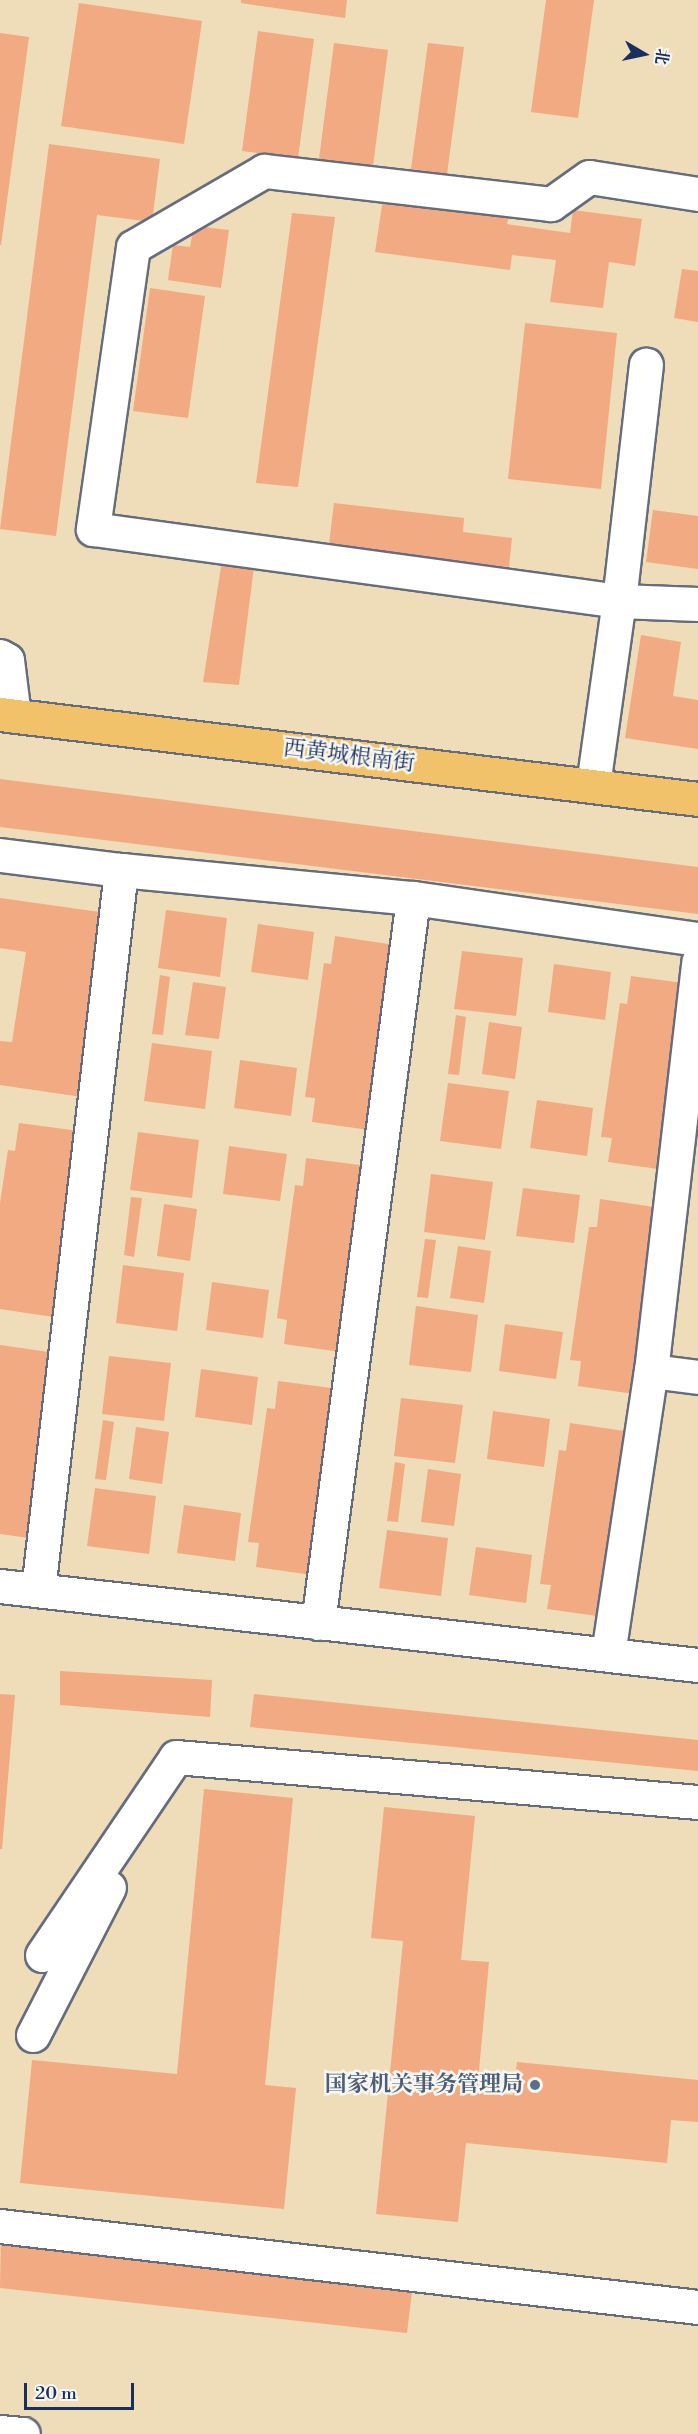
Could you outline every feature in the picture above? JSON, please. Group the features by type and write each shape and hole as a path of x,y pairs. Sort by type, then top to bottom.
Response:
{"main road":[{"name":"西黄城根南街","path":"7,715 698,799"}],"street":[{"path":"698,194 589,177 551,204 264,171 133,247 93,529 619,601 698,604"},
{"path":"593,785 619,601 646,365"},
{"path":"0,656 7,660 7,715"},
{"path":"0,855 121,870 414,898 698,939"},
{"path":"38,1590 121,870"},
{"path":"318,1623 414,898"},
{"path":"608,1654 651,1371 698,962"},
{"path":"651,1371 698,1377"},
{"path":"0,1586 698,1665"},
{"path":"176,1757 698,1802"},
{"path":"42,1955 176,1757"},
{"path":"33,2035 176,1757"},
{"path":"0,2226 698,2307"},
{"path":"0,2432 22,2434"}],"building":[{"path":"241,0 347,0 345,18 241,3"},
{"path":"546,0 594,0 578,118 531,112"},
{"path":"79,3 202,21 184,144 61,126"},
{"path":"258,31 314,39 298,158 242,151"},
{"path":"0,33 29,37 1,245 0,245"},
{"path":"334,43 388,50 373,166 319,159"},
{"path":"428,43 464,47 447,174 411,169"},
{"path":"49,144 160,159 152,222 97,215 56,536 0,529"},
{"path":"383,199 509,215 507,224 570,233 573,210 642,219 635,266 609,262 603,308 550,302 556,260 512,255 510,270 375,252"},
{"path":"292,213 335,217 298,487 256,483"},
{"path":"194,226 229,230 221,288 168,280 173,245 190,247"},
{"path":"682,269 698,271 698,322 674,318"},
{"path":"150,288 205,296 188,418 133,411"},
{"path":"525,323 617,333 601,489 508,479"},
{"path":"334,503 464,518 463,532 512,538 509,567 462,562 461,568 328,552"},
{"path":"653,510 698,516 698,569 646,562"},
{"path":"223,554 255,559 239,685 203,682"},
{"path":"641,635 681,642 673,696 698,700 698,749 625,738"},
{"path":"0,779 698,867 698,914 0,827"},
{"path":"0,898 107,913 82,1097 0,1085 0,1041 12,1042 26,952 0,948"},
{"path":"166,910 227,918 220,977 158,968"},
{"path":"258,924 314,932 308,980 251,972"},
{"path":"335,936 395,945 369,1130 312,1122 315,1098 305,1097 324,963 331,964"},
{"path":"462,951 523,958 516,1016 454,1009"},
{"path":"554,964 611,972 605,1020 548,1012"},
{"path":"160,975 170,977 163,1035 152,1034"},
{"path":"631,976 691,984 665,1170 608,1162 612,1138 601,1137 620,1003 627,1004"},
{"path":"193,982 226,987 219,1039 185,1035"},
{"path":"456,1015 466,1017 459,1075 448,1074"},
{"path":"489,1022 522,1027 515,1079 482,1074"},
{"path":"152,1043 212,1051 205,1109 144,1101"},
{"path":"240,1060 297,1068 291,1116 234,1108"},
{"path":"448,1083 509,1091 501,1149 440,1141"},
{"path":"537,1100 593,1108 587,1156 530,1148"},
{"path":"19,1123 79,1131 53,1317 0,1309 0,1203 8,1150 15,1151"},
{"path":"138,1132 199,1140 192,1198 130,1190"},
{"path":"229,1146 287,1154 280,1201 223,1194"},
{"path":"306,1158 367,1166 341,1352 284,1344 287,1320 277,1318 295,1185 303,1186"},
{"path":"431,1174 493,1182 485,1240 424,1232"},
{"path":"523,1188 580,1195 574,1243 516,1236"},
{"path":"131,1197 142,1198 134,1257 124,1255"},
{"path":"600,1199 661,1208 634,1394 578,1386 581,1361 570,1360 589,1227 597,1227"},
{"path":"164,1204 197,1209 190,1261 157,1256"},
{"path":"425,1239 436,1240 428,1298 417,1297"},
{"path":"458,1246 491,1251 484,1303 450,1298"},
{"path":"123,1265 184,1273 177,1331 116,1323"},
{"path":"212,1282 269,1290 263,1338 206,1330"},
{"path":"416,1306 478,1315 471,1372 409,1365"},
{"path":"505,1324 563,1332 556,1379 499,1371"},
{"path":"0,1345 56,1353 29,1538 0,1534"},
{"path":"109,1356 171,1363 164,1421 102,1414"},
{"path":"201,1369 258,1377 252,1425 195,1417"},
{"path":"278,1381 339,1389 312,1575 256,1567 259,1543 248,1542 267,1408 275,1409"},
{"path":"401,1398 463,1405 455,1463 394,1456"},
{"path":"493,1411 550,1419 544,1467 487,1459"},
{"path":"103,1420 114,1422 106,1480 95,1479"},
{"path":"570,1423 631,1432 604,1617 547,1609 551,1585 540,1584 559,1450 566,1451"},
{"path":"136,1427 169,1432 162,1484 129,1479"},
{"path":"395,1462 405,1464 398,1522 387,1521"},
{"path":"428,1469 461,1474 454,1526 421,1522"},
{"path":"95,1488 156,1496 149,1554 87,1546"},
{"path":"184,1505 241,1513 235,1561 177,1553"},
{"path":"387,1530 448,1538 441,1596 379,1588"},
{"path":"476,1547 532,1555 526,1603 469,1595"},
{"path":"60,1671 212,1680 210,1717 60,1705"},
{"path":"0,1694 15,1695 2,1849 0,1849"},
{"path":"254,1694 698,1740 698,1771 250,1727"},
{"path":"204,1789 293,1798 265,2085 296,2088 284,2209 20,2183 32,2060 177,2074"},
{"path":"384,1807 475,1816 461,1960 489,1962 477,2092 513,2095 517,2062 698,2080 698,2122 671,2120 667,2163 466,2143 458,2222 376,2214 403,1941 371,1938"},
{"path":"1,2238 413,2284 407,2333 0,2288"}],"place":[{"name":"国家机关事务管理局","path":"535,2085"}]}
